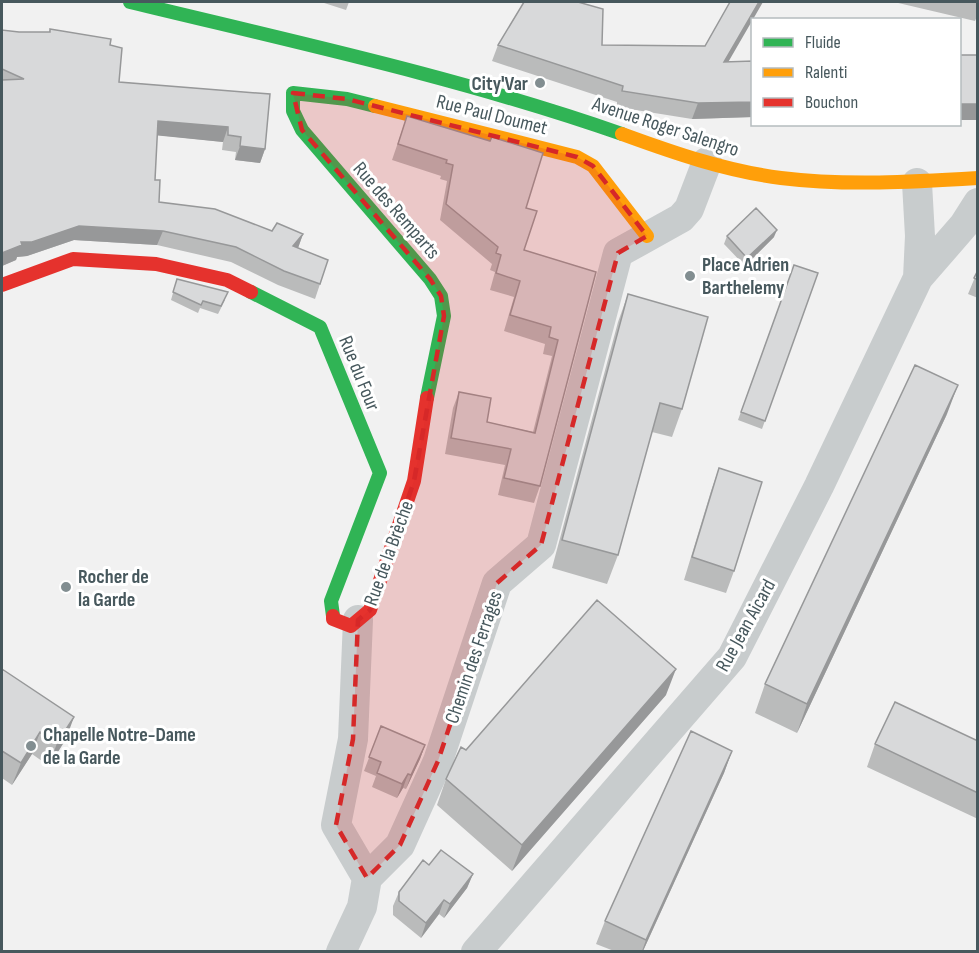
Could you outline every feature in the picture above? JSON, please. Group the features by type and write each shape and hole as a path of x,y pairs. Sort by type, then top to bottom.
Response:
{"street":[{"name":"Avenue Roger Salengro","path":"130,2 530,104 707,162 752,173 795,179 917,183 978,178"},
{"name":"Rue Paul Doumet","path":"292,93 347,99 577,157 593,166 647,236"},
{"name":"Rue des Remparts","path":"292,93 293,111 302,130 441,296 444,316 433,361"},
{"path":"647,236 681,218 689,209 707,162"},
{"name":"Rue Jean Aicard","path":"917,183 920,236 918,278"},
{"name":"Rue Jean Aicard","path":"476,951 732,657 819,486 918,278 964,225 978,203"},
{"name":"Chemin des Ferrages","path":"367,878 400,845 438,761 497,583 541,545 618,253 647,236"},
{"name":"Rue du Four","path":"2,285 73,259 156,264 227,280 320,327 380,473 331,601 333,619 351,626 358,620"},
{"name":"Rue de la Brèche","path":"367,878 336,825 353,739 358,620 370,610 414,481 433,361"},
{"path":"341,951 362,907 367,878"}],"highlighted area":[{"path":"293,93 347,99 577,157 593,166 647,236 618,253 541,545 497,583 438,761 400,845 367,878 336,825 353,739 358,620 370,610 414,481 444,316 441,296 430,279 302,130"}],"building":[{"path":"524,2 578,2 603,9 602,45 705,46 730,2 759,2 724,62 751,61 751,102 698,103 622,91 623,86 498,45"},
{"path":"50,29 111,39 110,45 122,48 119,82 270,94 265,149 240,146 241,137 228,135 228,127 158,121 155,180 160,180 159,202 215,209 272,231 277,223 303,234 293,246 328,260 320,284 284,271 236,247 163,231 79,226 32,242 21,242 22,245 2,253 2,80 24,79 2,69 2,30 50,32"},
{"path":"961,55 978,55 978,104 961,104"},
{"path":"407,116 490,141 492,137 543,153 526,208 537,211 524,250 596,272 540,486 504,478 511,449 451,438 459,392 491,398 487,422 535,433 558,340 549,337 551,327 510,315 520,281 496,273 501,255 496,253 498,247 446,204 453,165 446,163 447,160 398,144"},
{"path":"756,208 777,230 747,258 727,236"},
{"path":"794,265 818,273 765,421 741,412"},
{"path":"177,279 228,292 221,306 203,301 201,305 173,292"},
{"path":"628,294 708,317 682,409 660,403 618,555 562,540"},
{"path":"915,365 958,385 807,704 765,684"},
{"path":"719,468 762,482 734,571 692,557"},
{"path":"597,600 676,669 522,845 446,779 461,747 466,750"},
{"path":"2,669 74,717 57,743 40,732 21,763 2,751"},
{"path":"895,702 978,741 978,793 875,744"},
{"path":"381,726 425,745 411,775 408,774 402,784 377,773 381,762 369,757"},
{"path":"691,731 732,751 646,940 605,921"},
{"path":"441,850 473,874 450,904 444,900 426,923 399,901 399,892 423,860 429,865"}],"traffic: fast":[{"path":"130,2 440,78 622,134"},
{"path":"375,106 347,99 293,93 293,111 302,130 430,279 441,296 444,316 427,398"},
{"path":"251,292 320,327 380,473 331,601 333,616"}],"traffic: slow":[{"path":"375,106 577,157 593,166 647,236"},
{"path":"622,134 720,166 781,178 854,183 978,178"}],"traffic: jam":[{"path":"2,285 73,259 156,264 227,280 251,292"},
{"path":"333,616 333,619 351,626 370,610 414,481 427,398"}],"place":[{"name":"City'Var","path":"540,83"},
{"name":"Place Adrien Barthelemy","path":"690,276"},
{"name":"Rocher de la Garde","path":"66,587"},
{"name":"Chapelle Notre-Dame de la Garde","path":"31,746"}]}
